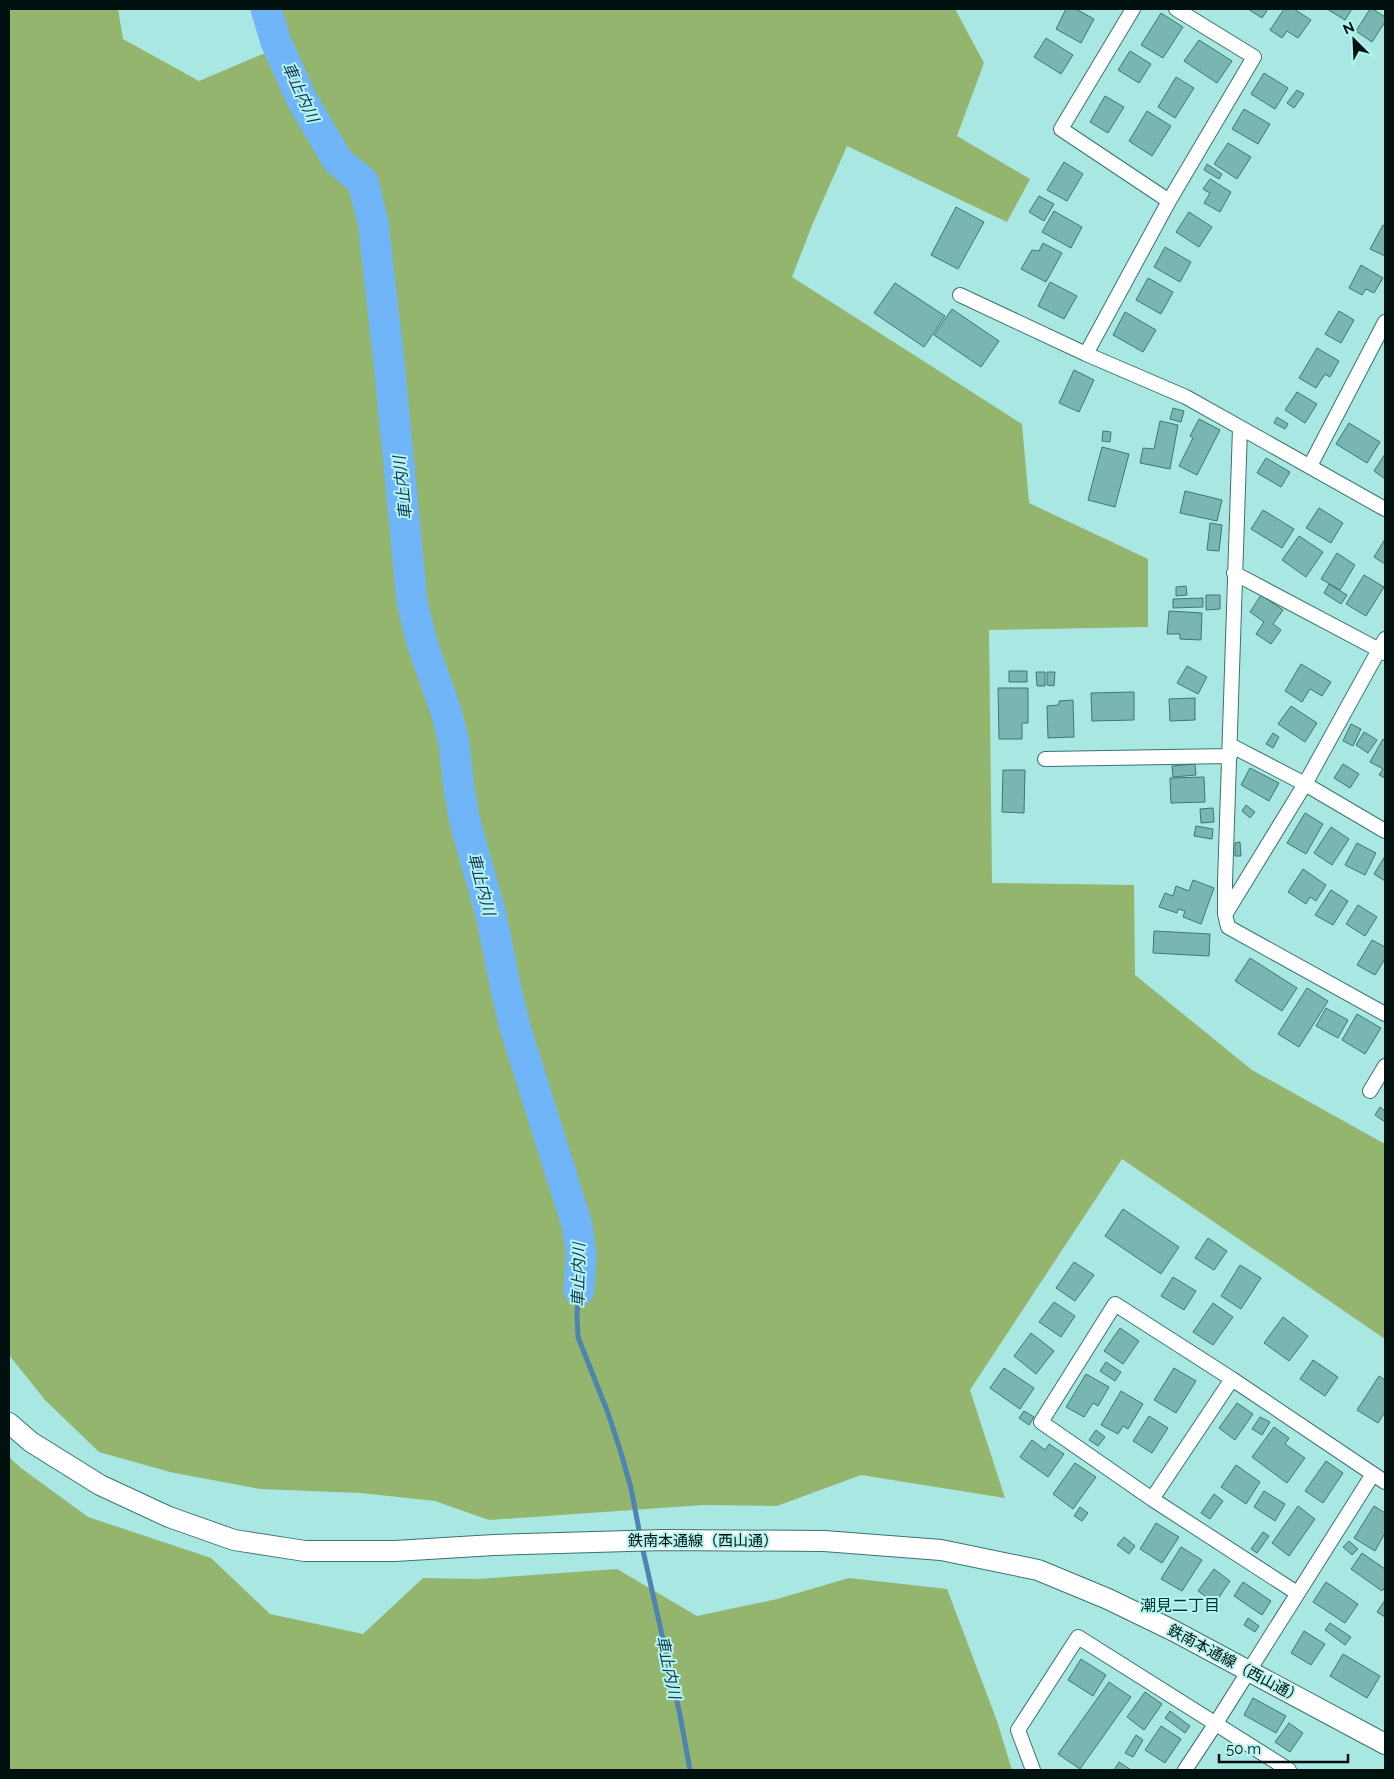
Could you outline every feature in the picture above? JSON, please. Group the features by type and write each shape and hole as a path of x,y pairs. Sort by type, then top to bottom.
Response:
{"street":[{"path":"1133,9 1061,129 1169,201"},
{"path":"1086,354 1169,201 1254,57 1176,9"},
{"path":"960,295 1086,354 1186,397 1385,510"},
{"path":"1310,466 1385,322"},
{"path":"1240,428 1225,882 1225,914 1228,927 1385,1014"},
{"path":"1225,914 1305,784 1383,647 1234,574"},
{"path":"1045,759 1230,750 1305,784 1385,831"},
{"path":"1370,1091 1385,1066"},
{"path":"1185,1770 1297,1593 1379,1478 1232,1379 1115,1304 1042,1422 1152,1499 1297,1593"},
{"path":"1152,1499 1232,1379"},
{"name":"鉄南本通線（西山通）","path":"9,1423 30,1442 100,1485 169,1517 234,1540 305,1551 395,1551 494,1545 662,1540 824,1541 940,1550 1038,1570 1108,1599 1174,1631 1385,1744"},
{"path":"1033,1770 1018,1730 1078,1637 1289,1770"}],"green space":[{"path":"9,9 118,9 123,39 199,81 291,42 281,9 955,9 984,63 957,136 1030,179 1007,222 847,146 813,223 792,277 1022,424 1029,503 1148,559 1148,627 989,630 992,883 1134,885 1135,975 1252,1070 1385,1144 1385,1339 1122,1159 970,1390 1005,1498 861,1475 777,1506 703,1505 489,1520 435,1501 361,1493 260,1489 170,1472 99,1452 45,1400 9,1355"},
{"path":"9,1457 21,1468 88,1517 211,1558 270,1614 363,1634 423,1578 477,1579 617,1569 697,1616 777,1599 849,1578 947,1589 997,1721 1012,1770 9,1770"}],"building":[{"path":"1066,9 1076,9 1094,19 1081,43 1056,29"},
{"path":"1248,9 1268,9 1262,18"},
{"path":"1284,9 1294,9 1311,20 1298,38 1287,31 1282,38 1270,30"},
{"path":"1327,9 1352,9 1345,20"},
{"path":"1370,9 1385,17 1385,22 1372,42 1356,31"},
{"path":"1161,13 1183,27 1163,58 1141,45"},
{"path":"1046,38 1073,55 1061,74 1034,57"},
{"path":"1199,40 1232,61 1217,83 1184,61"},
{"path":"1130,51 1151,64 1139,83 1118,70"},
{"path":"1264,73 1288,88 1275,109 1251,94"},
{"path":"1176,77 1194,88 1175,118 1158,107"},
{"path":"1297,90 1304,94 1294,108 1287,103"},
{"path":"1105,96 1124,107 1108,133 1090,122"},
{"path":"1244,109 1270,124 1258,144 1232,129"},
{"path":"1147,111 1171,126 1152,156 1129,141"},
{"path":"1228,143 1251,157 1237,179 1214,164"},
{"path":"1064,162 1083,174 1067,201 1047,190"},
{"path":"1207,164 1222,174 1219,179 1204,170"},
{"path":"1210,179 1231,192 1220,212 1204,203 1210,193 1203,189"},
{"path":"1039,196 1054,204 1044,221 1029,212"},
{"path":"956,207 984,222 958,269 931,255"},
{"path":"1054,211 1082,227 1071,248 1042,232"},
{"path":"1189,212 1212,227 1199,247 1176,232"},
{"path":"1383,225 1385,226 1385,256 1370,249"},
{"path":"1043,243 1062,253 1046,282 1021,269 1032,250 1039,251"},
{"path":"1165,247 1191,262 1180,282 1154,267"},
{"path":"1361,265 1383,278 1374,293 1366,289 1362,295 1349,288"},
{"path":"1148,278 1173,292 1161,314 1136,300"},
{"path":"1050,282 1077,296 1064,319 1038,306"},
{"path":"895,283 945,316 924,347 874,313"},
{"path":"952,309 999,341 981,367 934,335"},
{"path":"1339,311 1354,320 1341,343 1325,334"},
{"path":"1125,312 1156,330 1143,352 1113,335"},
{"path":"1317,348 1339,361 1330,377 1325,374 1316,388 1299,378"},
{"path":"1074,370 1094,380 1079,412 1059,403"},
{"path":"1297,392 1317,404 1305,423 1285,410"},
{"path":"1173,408 1184,411 1181,422 1170,419"},
{"path":"1277,417 1288,424 1285,429 1274,423"},
{"path":"1199,419 1220,430 1197,475 1179,466 1193,438 1190,436"},
{"path":"1160,421 1178,425 1170,469 1140,463 1143,448 1154,449"},
{"path":"1349,423 1380,442 1367,463 1336,444"},
{"path":"1103,431 1111,432 1110,442 1102,441"},
{"path":"1102,447 1129,454 1115,507 1088,500"},
{"path":"1385,454 1385,479 1374,471"},
{"path":"1266,458 1290,472 1281,487 1257,473"},
{"path":"1185,491 1222,500 1217,521 1180,513"},
{"path":"1319,508 1343,523 1331,543 1306,528"},
{"path":"1263,510 1294,529 1282,548 1251,529"},
{"path":"1210,523 1222,525 1219,551 1207,550"},
{"path":"1299,536 1323,552 1306,577 1282,560"},
{"path":"1385,539 1385,564 1374,557"},
{"path":"1337,553 1355,565 1340,590 1321,579"},
{"path":"1364,575 1384,587 1366,616 1346,604"},
{"path":"1329,584 1347,595 1341,604 1324,593"},
{"path":"1186,586 1187,595 1176,596 1176,587"},
{"path":"1206,595 1220,595 1220,609 1206,610"},
{"path":"1261,595 1283,610 1273,624 1281,630 1271,644 1256,634 1264,622 1250,612"},
{"path":"1203,598 1203,607 1173,608 1173,599"},
{"path":"1169,611 1202,613 1201,640 1180,639 1180,634 1167,634"},
{"path":"1301,664 1331,682 1322,696 1310,689 1302,702 1285,691"},
{"path":"1187,666 1207,677 1198,694 1177,683"},
{"path":"1009,671 1027,671 1027,682 1009,682"},
{"path":"1036,672 1045,672 1045,686 1037,686"},
{"path":"1047,672 1055,672 1054,686 1047,685"},
{"path":"998,688 1028,688 1028,723 1022,723 1022,739 999,739"},
{"path":"1134,692 1134,720 1092,721 1091,693"},
{"path":"1195,698 1195,720 1170,721 1169,699"},
{"path":"1073,700 1074,737 1048,738 1047,706 1059,705 1059,701"},
{"path":"1291,706 1317,723 1305,742 1278,724"},
{"path":"1351,724 1361,729 1353,746 1343,741"},
{"path":"1364,732 1377,740 1368,753 1356,745"},
{"path":"1273,733 1279,737 1273,748 1266,744"},
{"path":"1383,739 1385,740 1385,778 1379,775 1383,769 1370,762"},
{"path":"1195,764 1196,775 1173,777 1172,766"},
{"path":"1343,764 1359,774 1350,788 1334,778"},
{"path":"1250,768 1279,783 1269,801 1241,785"},
{"path":"1003,770 1025,770 1024,813 1002,812"},
{"path":"1204,777 1205,802 1171,803 1170,778"},
{"path":"1246,805 1255,812 1250,818 1242,811"},
{"path":"1213,808 1214,822 1201,823 1200,809"},
{"path":"1305,813 1323,824 1306,854 1287,843"},
{"path":"1196,826 1213,829 1212,839 1194,836"},
{"path":"1331,827 1349,839 1332,865 1314,853"},
{"path":"1240,842 1241,856 1235,856 1235,843"},
{"path":"1357,843 1376,853 1365,875 1345,865"},
{"path":"1385,856 1385,881 1374,874"},
{"path":"1303,869 1326,885 1316,901 1310,897 1306,904 1288,892"},
{"path":"1193,880 1214,888 1201,924 1183,917 1185,911 1178,909 1177,913 1159,907 1165,893 1173,896 1176,886 1189,891"},
{"path":"1331,890 1348,901 1333,925 1315,915"},
{"path":"1358,905 1377,917 1365,936 1346,924"},
{"path":"1154,931 1210,934 1209,956 1153,953"},
{"path":"1372,940 1385,947 1385,959 1375,975 1357,965"},
{"path":"1250,958 1297,988 1282,1011 1235,981"},
{"path":"1307,988 1328,1001 1299,1047 1278,1034"},
{"path":"1326,1008 1348,1020 1338,1038 1316,1026"},
{"path":"1357,1014 1381,1028 1365,1054 1342,1040"},
{"path":"1380,1107 1385,1111 1385,1122 1375,1115"},
{"path":"1123,1209 1179,1247 1161,1274 1105,1236"},
{"path":"1208,1238 1227,1251 1214,1270 1195,1258"},
{"path":"1074,1262 1094,1275 1075,1301 1056,1288"},
{"path":"1240,1265 1261,1278 1241,1309 1221,1296"},
{"path":"1173,1277 1196,1291 1184,1310 1161,1296"},
{"path":"1054,1302 1075,1316 1061,1337 1039,1322"},
{"path":"1213,1303 1233,1317 1213,1345 1193,1332"},
{"path":"1283,1317 1308,1336 1289,1361 1264,1343"},
{"path":"1120,1328 1139,1341 1123,1364 1104,1351"},
{"path":"1031,1333 1054,1351 1036,1374 1014,1356"},
{"path":"1313,1360 1338,1377 1325,1396 1300,1379"},
{"path":"1106,1362 1121,1372 1115,1381 1100,1371"},
{"path":"1004,1368 1034,1388 1020,1409 990,1388"},
{"path":"1174,1368 1196,1381 1176,1413 1154,1400"},
{"path":"1086,1374 1109,1387 1098,1406 1093,1403 1084,1417 1066,1407"},
{"path":"1379,1376 1385,1380 1385,1412 1378,1423 1357,1410"},
{"path":"1121,1391 1143,1404 1128,1429 1123,1426 1118,1434 1101,1425"},
{"path":"1237,1403 1253,1414 1235,1440 1219,1428"},
{"path":"1024,1411 1034,1417 1029,1425 1019,1418"},
{"path":"1149,1416 1168,1428 1152,1453 1133,1441"},
{"path":"1260,1417 1270,1422 1262,1435 1252,1429"},
{"path":"1274,1427 1289,1438 1285,1444 1305,1458 1287,1483 1252,1457"},
{"path":"1096,1430 1105,1437 1098,1446 1089,1440"},
{"path":"1032,1440 1045,1450 1049,1444 1064,1454 1048,1477 1020,1457"},
{"path":"1326,1461 1343,1473 1323,1503 1305,1491"},
{"path":"1075,1463 1096,1477 1073,1509 1053,1494"},
{"path":"1236,1465 1260,1482 1246,1504 1221,1487"},
{"path":"1264,1491 1285,1504 1275,1521 1254,1507"},
{"path":"1214,1494 1223,1501 1210,1519 1201,1513"},
{"path":"1298,1506 1315,1519 1289,1556 1272,1543"},
{"path":"1374,1506 1385,1513 1385,1533 1375,1551 1354,1538"},
{"path":"1080,1507 1088,1513 1082,1521 1074,1516"},
{"path":"1156,1523 1179,1537 1162,1563 1140,1549"},
{"path":"1263,1532 1269,1536 1257,1553 1251,1549"},
{"path":"1124,1537 1135,1546 1129,1554 1117,1545"},
{"path":"1349,1541 1358,1549 1352,1555 1343,1547"},
{"path":"1181,1547 1202,1560 1182,1591 1161,1579"},
{"path":"1362,1553 1385,1569 1385,1587 1382,1591 1351,1569"},
{"path":"1214,1569 1230,1581 1215,1603 1198,1591"},
{"path":"1243,1582 1271,1601 1262,1615 1234,1596"},
{"path":"1326,1582 1358,1604 1345,1623 1313,1602"},
{"path":"1385,1600 1385,1617 1377,1612"},
{"path":"1248,1618 1259,1626 1255,1632 1244,1625"},
{"path":"1330,1623 1351,1637 1345,1645 1325,1630"},
{"path":"1304,1631 1325,1644 1311,1665 1291,1653"},
{"path":"1343,1654 1380,1676 1367,1698 1330,1676"},
{"path":"1081,1659 1106,1675 1093,1696 1068,1680"},
{"path":"1109,1682 1131,1697 1080,1769 1058,1754"},
{"path":"1145,1692 1162,1704 1144,1730 1127,1717"},
{"path":"1253,1698 1286,1716 1276,1733 1244,1715"},
{"path":"1170,1711 1190,1726 1185,1733 1165,1718"},
{"path":"1289,1723 1303,1733 1290,1752 1275,1742"},
{"path":"1161,1726 1181,1739 1165,1763 1145,1750"},
{"path":"1136,1735 1143,1740 1133,1757 1125,1753"},
{"path":"1119,1762 1131,1770 1114,1770"}],"waterway":[{"name":"車止内川","path":"266,9 276,42 302,100 338,161 363,182 373,222 389,362 412,601 422,643 447,714 454,743 465,822 491,915 515,1027 577,1225 581,1254 579,1290"},
{"name":"車止内川","path":"579,1290 578,1337 608,1413 621,1453 631,1488 640,1535"},
{"name":"車止内川","path":"642,1546 680,1715 690,1770"}],"district":[{"name":"潮見二丁目","path":"1180,1605"}]}
